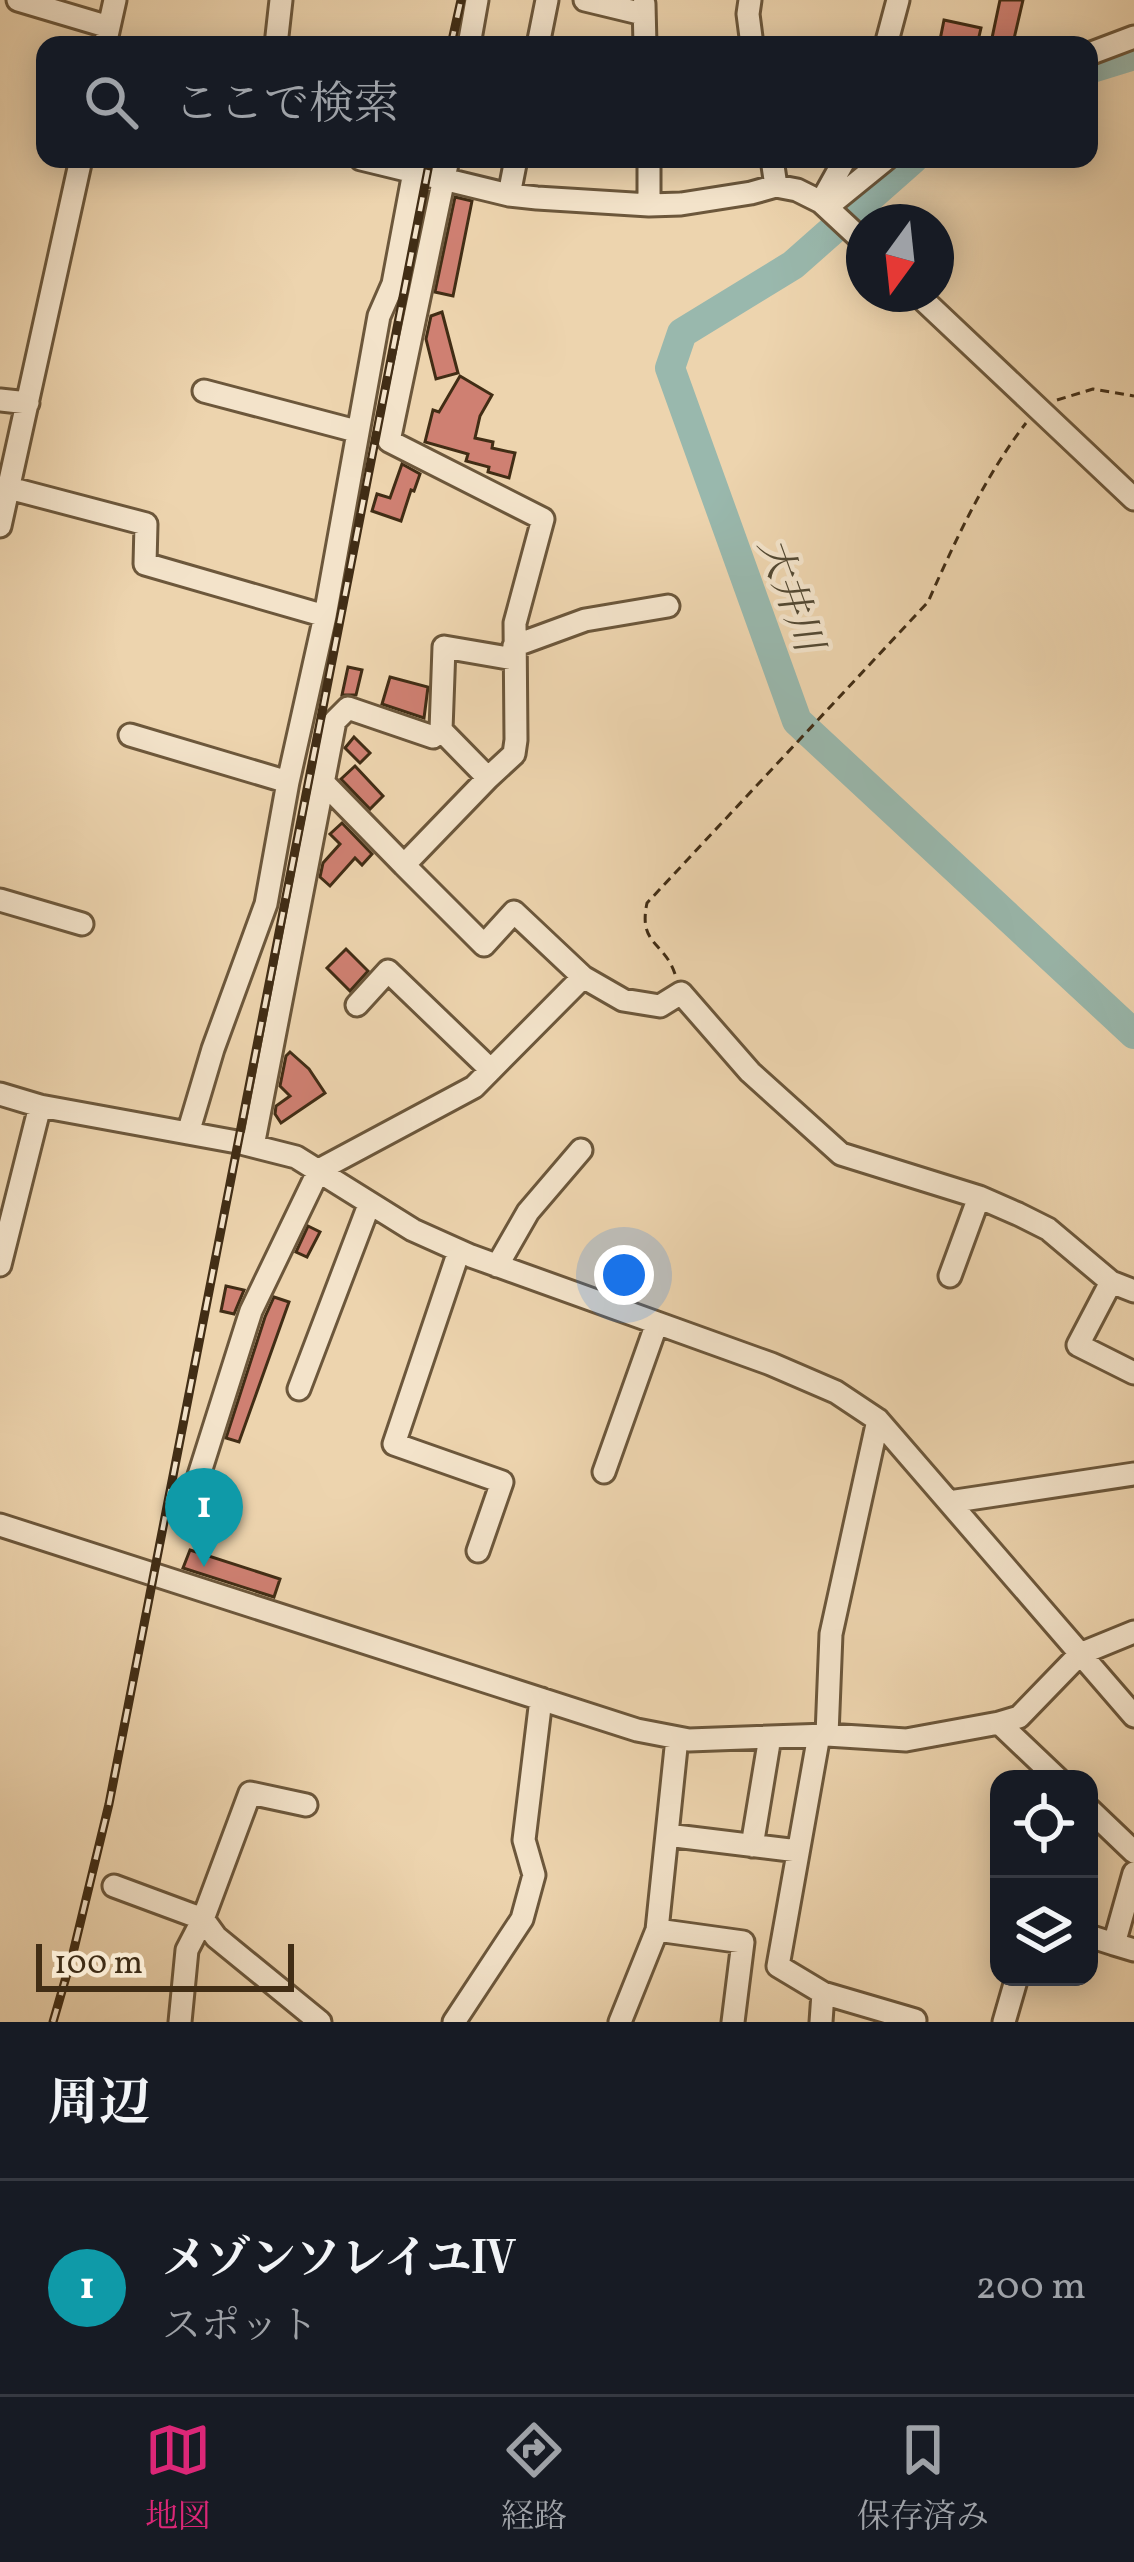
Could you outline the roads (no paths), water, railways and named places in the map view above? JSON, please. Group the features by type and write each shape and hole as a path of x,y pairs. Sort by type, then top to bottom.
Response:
{"street":[{"path":"18,0 107,36 115,0"},
{"path":"277,36 280,0"},
{"path":"471,36 477,0"},
{"path":"540,36 547,0"},
{"path":"585,0 644,7"},
{"path":"750,0 751,36"},
{"path":"888,36 898,0"},
{"path":"1098,51 1134,37"},
{"path":"0,526 79,168"},
{"path":"398,168 414,172 446,169 509,195 649,205 681,204 776,186 797,190 846,225"},
{"path":"509,195 514,168"},
{"path":"649,168 649,205"},
{"path":"773,168 776,186"},
{"path":"826,207 841,168"},
{"path":"826,207 875,168"},
{"path":"404,865 514,754 515,623 543,519 389,441 446,169"},
{"path":"188,1133 266,904 379,316 393,284 414,172"},
{"path":"936,312 1134,499"},
{"path":"204,391 356,431"},
{"path":"0,400 28,403"},
{"path":"8,488 146,524 146,563 325,616"},
{"path":"488,778 441,730 444,647 514,653 586,620 668,607"},
{"path":"253,1146 335,721 348,708 433,737 441,730"},
{"path":"130,735 288,782"},
{"path":"323,782 484,945 514,912 583,977 623,1000 660,1006 681,993 750,1072 841,1154 979,1197 1048,1229 1111,1282 1134,1291"},
{"path":"0,900 82,923"},
{"path":"357,1005 388,971 491,1070"},
{"path":"188,1510 251,1311 319,1170 474,1087 583,977"},
{"path":"0,1094 296,1157 412,1230 459,1251 836,1392 878,1420 1134,1716"},
{"path":"0,1265 40,1106"},
{"path":"497,1266 528,1212 581,1150"},
{"path":"950,1276 979,1197"},
{"path":"299,1389 369,1205"},
{"path":"459,1251 394,1444 502,1483 478,1550"},
{"path":"1111,1282 1078,1345 1134,1373"},
{"path":"604,1472 657,1323"},
{"path":"878,1420 831,1634 823,1735 778,1966 823,1993 915,2020"},
{"path":"949,1502 1134,1474"},
{"path":"0,1525 637,1730 689,1740 823,1735 906,1740 999,1723 1019,1717 1080,1654 1134,1632"},
{"path":"454,2022 522,1919 534,1875 524,1840 541,1699"},
{"path":"999,1723 1049,1770"},
{"path":"752,1846 770,1737"},
{"path":"620,2022 657,1930 677,1738"},
{"path":"180,2022 187,1950 250,1793 306,1805"},
{"path":"1098,1818 1134,1852"},
{"path":"667,1835 798,1851"},
{"path":"1124,1947 1134,1873"},
{"path":"114,1886 202,1919 217,1937 320,2022"},
{"path":"657,1930 782,1947"},
{"path":"733,2022 743,1942"},
{"path":"1004,2022 1014,1986"},
{"path":"821,2022 823,1993"}],"waterway":[{"name":"大井川","path":"1098,66 1134,55"},
{"name":"大井川","path":"903,168 793,265 682,333 670,368 797,721 1134,1034"}],"railway":[{"path":"453,36 461,0"},
{"path":"53,2022 109,1804 428,168"}],"place":[{"name":"メゾンソレイユⅣ","path":"204,1567"}]}
